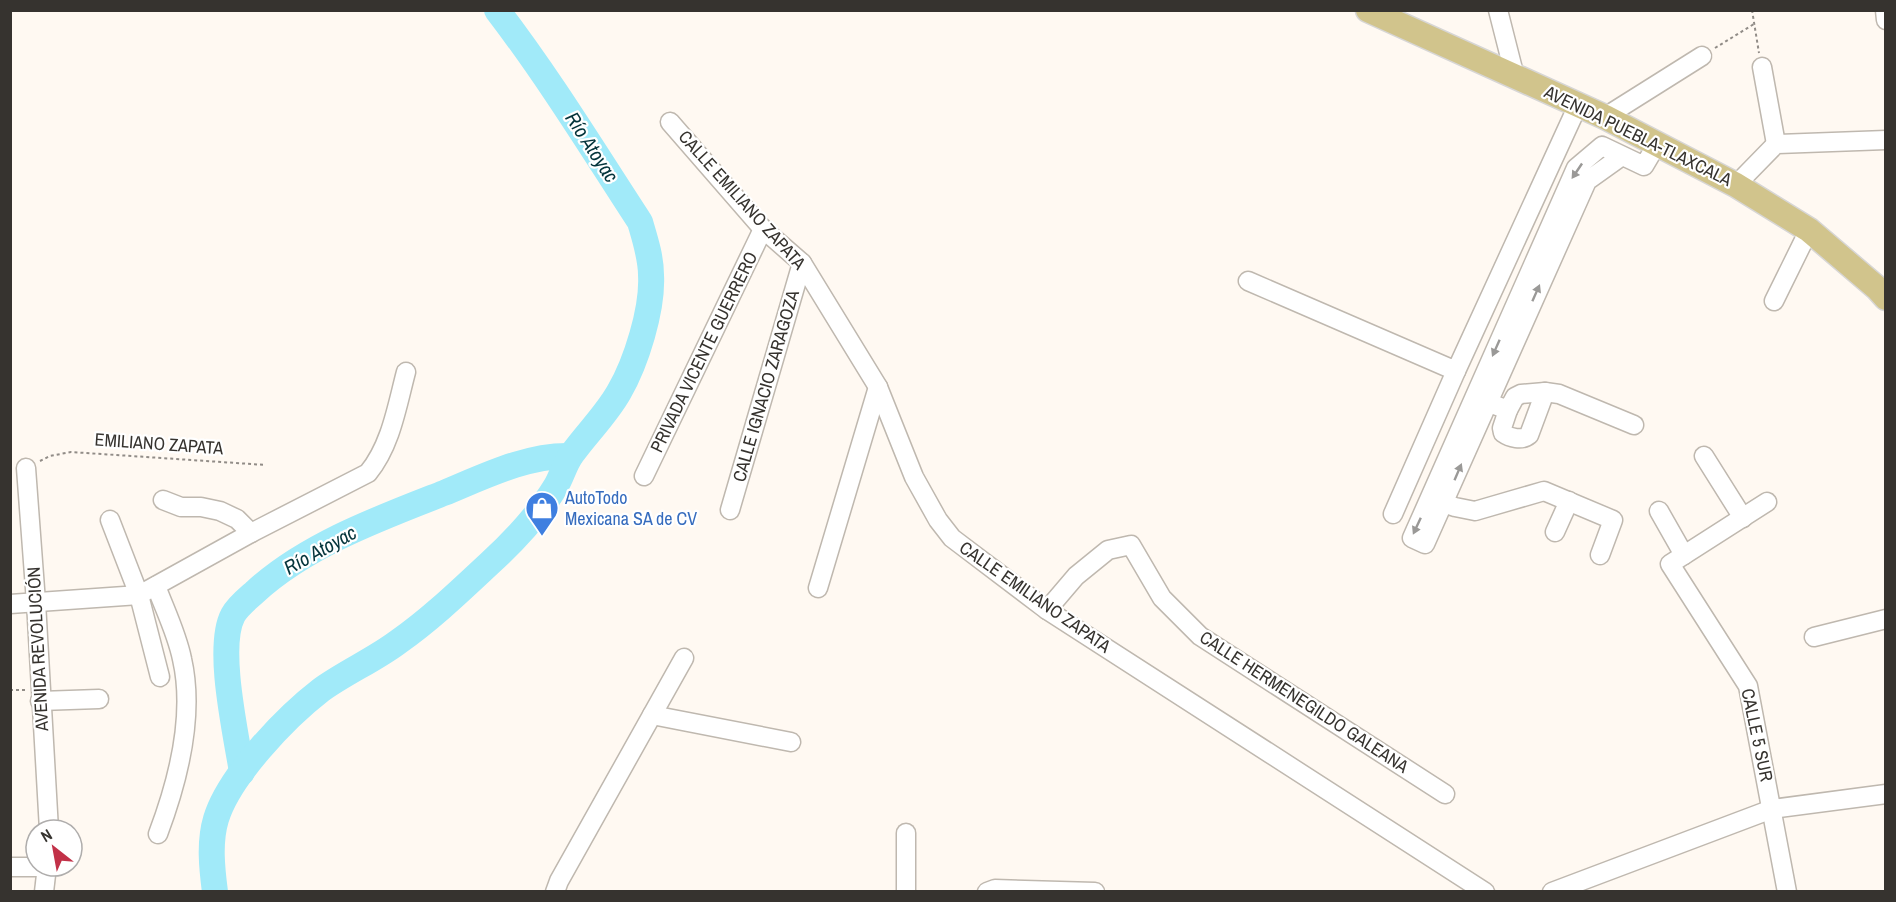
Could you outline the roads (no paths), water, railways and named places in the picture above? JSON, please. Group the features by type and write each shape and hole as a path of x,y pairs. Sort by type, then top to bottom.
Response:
{"main road":[{"name":"AVENIDA PUEBLA-TLAXCALA","path":"1368,10 1605,117 1736,185 1809,230 1883,287"}],"street":[{"path":"1498,10 1515,76"},
{"path":"1885,10 1886,20"},
{"path":"1605,117 1702,56"},
{"path":"1762,67 1776,144"},
{"path":"1393,514 1578,105"},
{"name":"CALLE EMILIANO ZAPATA","path":"670,122 763,229 802,263 878,387 914,477 938,520 952,538 1047,610 1485,891"},
{"path":"1736,185 1776,144 1886,140"},
{"path":"1600,555 1613,520 1544,491 1475,511 1437,501 1556,232 1587,181 1622,156 1644,166 1658,144"},
{"name":"PRIVADA VICENTE GUERRERO","path":"644,476 763,229"},
{"path":"1774,301 1809,230"},
{"name":"CALLE IGNACIO ZARAGOZA","path":"730,510 802,263"},
{"path":"1248,281 1456,371"},
{"path":"10,603 138,595 251,533 368,473 379,460 386,445 406,372"},
{"path":"818,588 878,387"},
{"path":"1545,392 1529,435 1520,439 1503,433 1502,428 1515,397 1521,394 1545,392 1559,394 1634,425"},
{"path":"1481,400 1508,410"},
{"path":"1704,456 1743,518"},
{"name":"AVENIDA REVOLUCIÓN","path":"26,468 48,818"},
{"path":"163,500 181,507 220,510 237,519 251,533"},
{"path":"1554,532 1569,501"},
{"path":"1677,559 1767,502"},
{"name":"CALLE 5 SUR","path":"1659,511 1677,559 1748,686 1787,891"},
{"path":"110,520 138,595 160,677"},
{"name":"CALLE HERMENEGILDO GALEANA","path":"1047,610 1076,576 1108,549 1131,545 1162,598 1200,636 1445,794"},
{"path":"156,586 182,659 186,693 185,730 171,801 158,834"},
{"path":"1814,638 1886,619"},
{"path":"555,891 558,881 684,658"},
{"path":"40,701 99,699"},
{"path":"652,715 791,742"},
{"path":"1552,891 1772,809 1886,795"},
{"path":"906,834 906,891"},
{"path":"987,891 994,889 1095,891"}],"waterway":[{"name":"Río Atoyac","path":"215,892 212,837 216,819 233,784 260,748 321,690 389,648 422,624 518,536 549,496 578,446 614,400 637,351 651,289 650,262 640,222 553,88 497,10"},
{"name":"Río Atoyac","path":"242,772 229,691 226,648 228,629 233,615 243,603 275,575 297,560 345,534 505,468 537,459 570,456"}],"place":[{"name":"AutoTodo Mexicana SA de CV","path":"542,537"}]}
